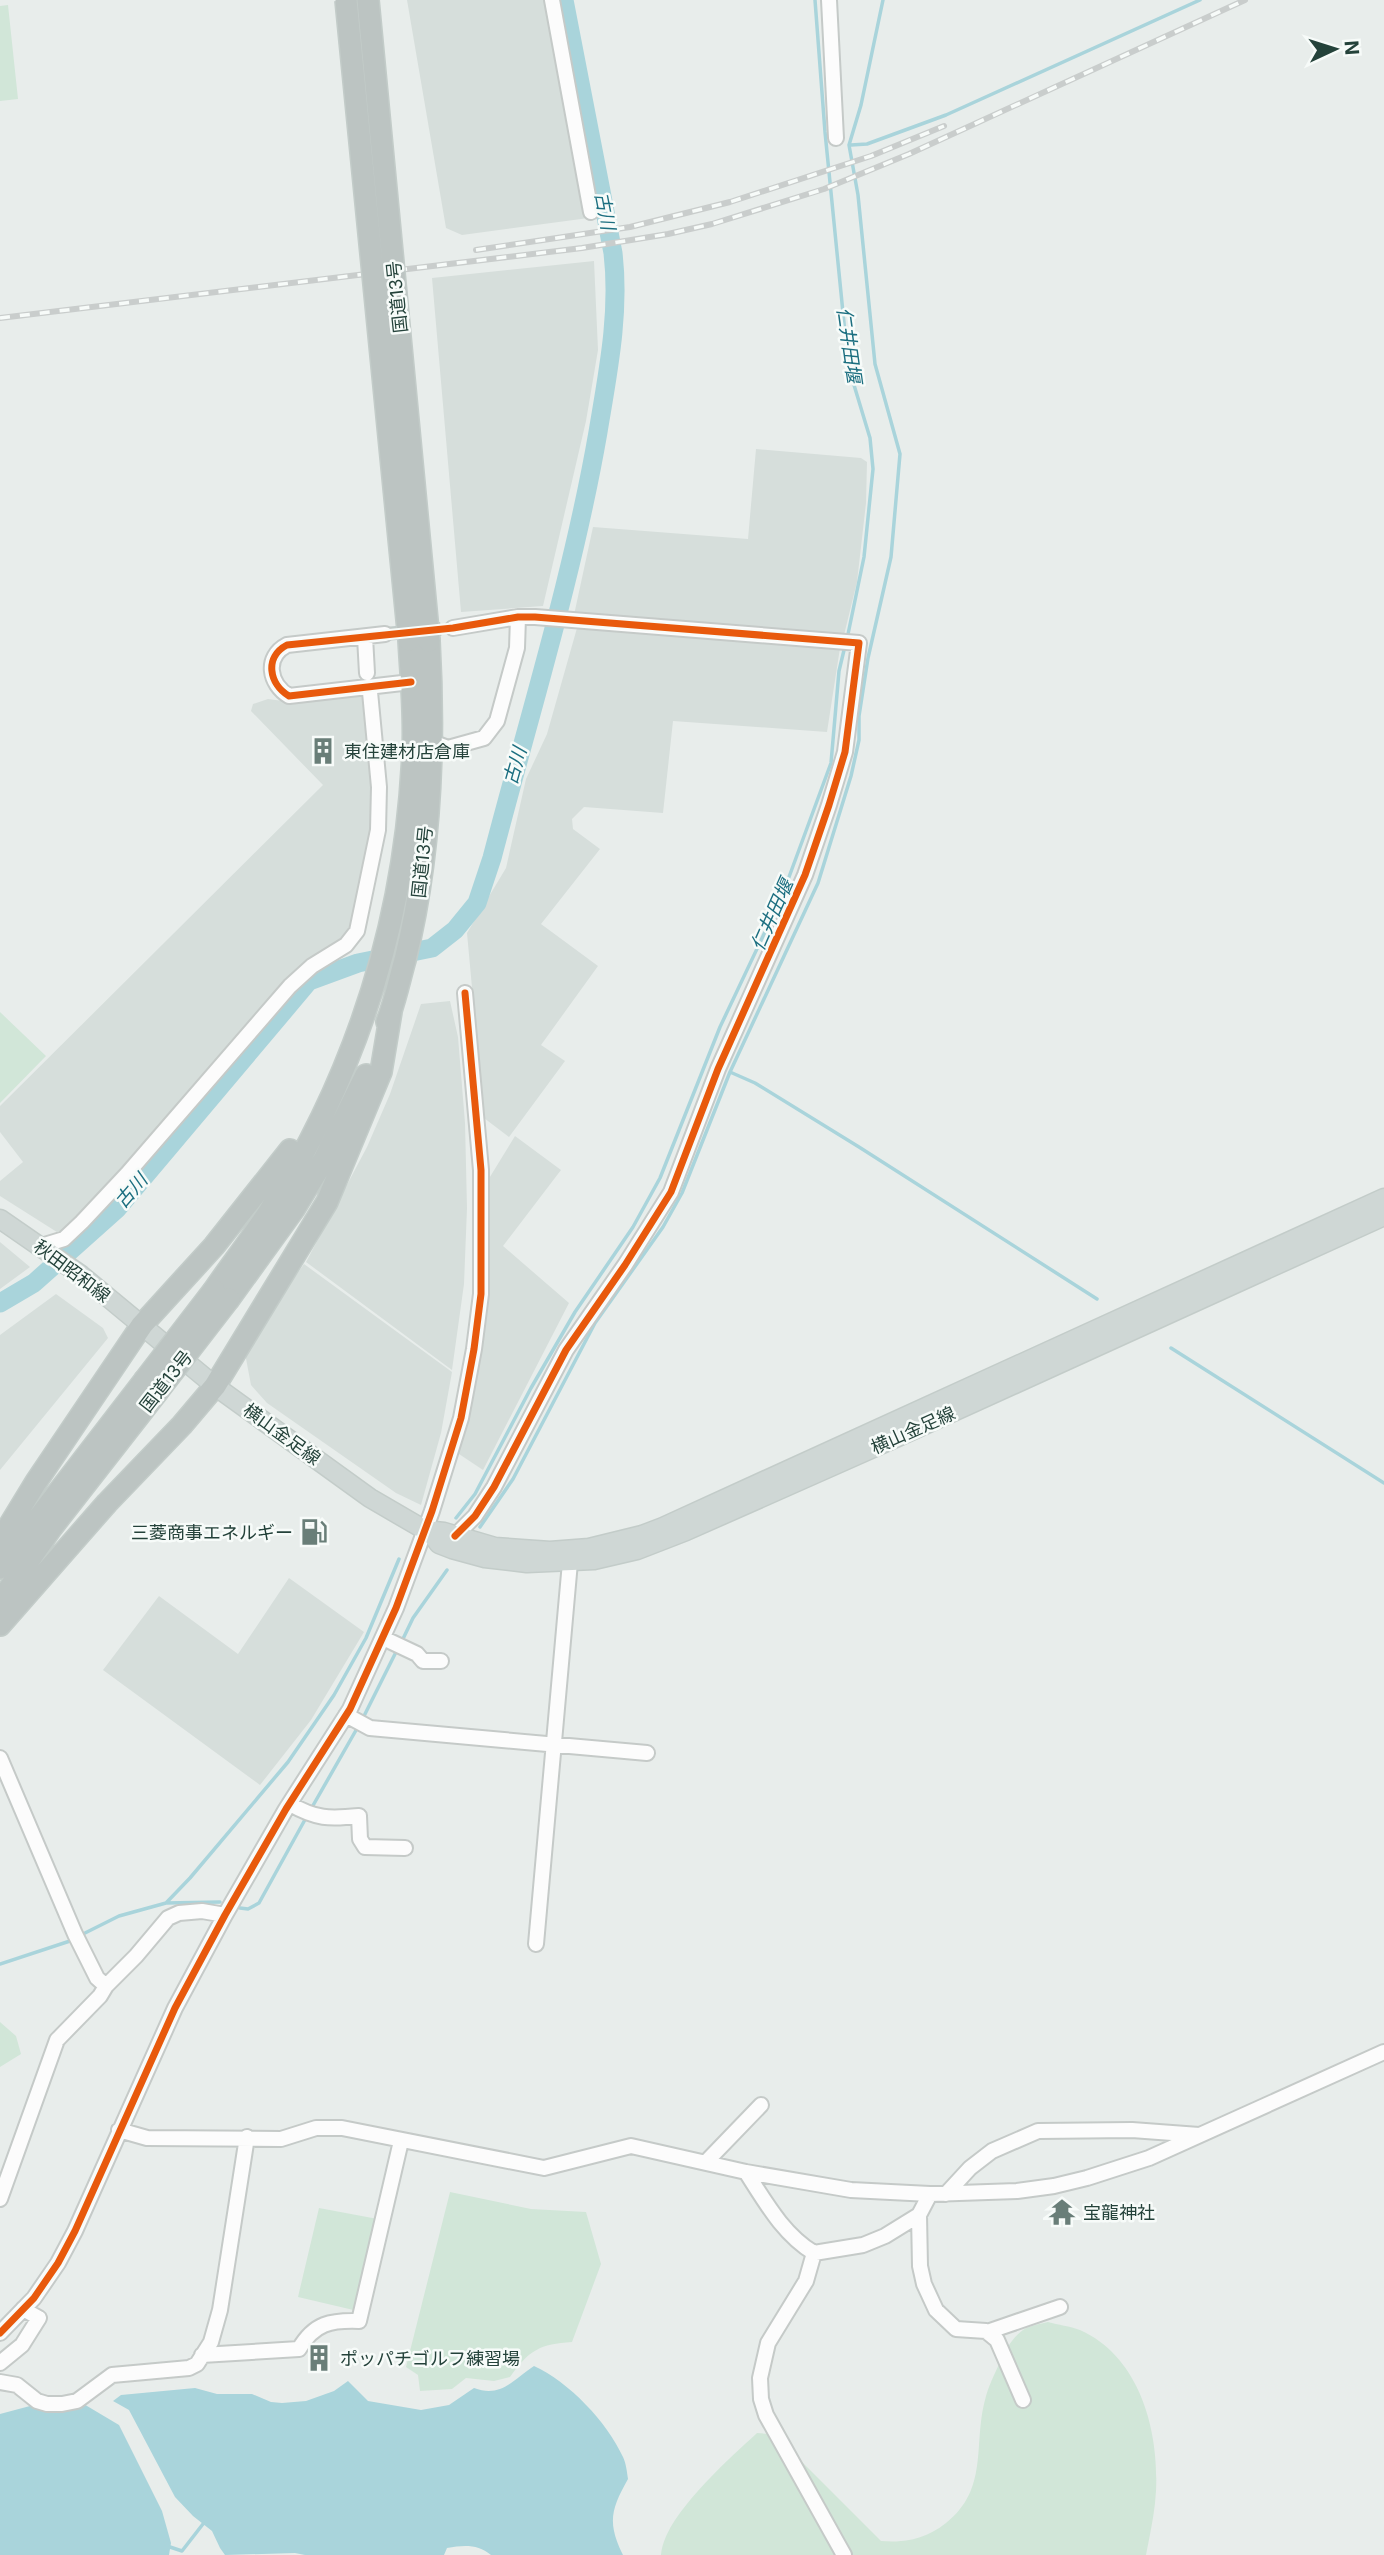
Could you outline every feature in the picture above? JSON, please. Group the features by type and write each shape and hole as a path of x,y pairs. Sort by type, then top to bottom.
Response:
{"highway":[{"name":"国道13号","path":"0,1602 151,1386 221,1294 294,1209 325,1158 368,1069 391,1012 410,939 423,865 432,742 346,0"},
{"name":"国道13号","path":"221,1294 300,1157 362,1026 387,942 405,846 413,749 411,681 419,641 368,0"},
{"path":"0,1625 215,1386 327,1202 381,1072 391,1012"},
{"path":"0,1541 36,1482 142,1325 214,1246 274,1173 338,1081"},
{"name":"国道13号","path":"0,1568 151,1386"}],"main road":[{"name":"横山金足線","path":"142,1325 215,1386 370,1498 428,1531 439,1544 485,1558 527,1563 571,1556 663,1527 1384,1198"},
{"name":"横山金足線","path":"428,1531 444,1532 481,1544 529,1551 571,1556 616,1556 686,1531 1384,1216"},
{"name":"秋田昭和線","path":"0,1219 81,1275 142,1325"}],"street":[{"path":"552,0 591,212"},
{"path":"829,0 836,138"},
{"path":"432,742 448,748 484,738 497,721 517,648 518,617"},
{"path":"453,628 518,617 535,617 859,643 845,752 830,805 805,875 718,1069 671,1192 566,1350 494,1487 475,1516 455,1536"},
{"path":"385,634 286,645 272,660 271,670 276,686 289,695 411,681"},
{"path":"365,637 367,673"},
{"path":"41,1246 64,1239 82,1222 290,986 312,966 346,945 357,931 378,830 379,787 370,692"},
{"path":"0,2333 34,2298 58,2263 175,2008 225,1915 301,1810 354,1720 393,1644 461,1418 481,1294 481,1170 465,993"},
{"path":"536,1944 571,1556"},
{"path":"393,1644 417,1654 424,1661 441,1661"},
{"path":"354,1720 555,1746 647,1753"},
{"path":"0,1758 75,1934 97,1978 106,1986"},
{"path":"301,1810 337,1818 359,1816 359,1839 365,1847 405,1848"},
{"path":"0,2199 57,2040 93,2004 168,1918 179,1913 202,1911 225,1915"},
{"path":"119,2130 146,2138 281,2139 316,2128 342,2128 544,2168 631,2146 746,2172 851,2190 930,2194 1017,2191 1054,2186 1149,2158 1384,2052"},
{"path":"706,2162 761,2105"},
{"path":"946,2194 970,2168 992,2151 1038,2131 1132,2130 1200,2135"},
{"path":"0,2382 17,2385 37,2401 62,2404 77,2401 112,2375 189,2368 197,2364 211,2342 220,2310 247,2137"},
{"path":"202,2355 299,2350 316,2329 328,2322 359,2321 401,2141"},
{"path":"746,2172 771,2213 798,2243 814,2253 863,2245 885,2236 919,2215"},
{"path":"930,2194 919,2215 920,2266 924,2284 936,2310 956,2329 987,2332 1060,2307"},
{"path":"814,2253 806,2281 768,2343 760,2378 761,2399 765,2414 844,2555"},
{"path":"0,2363 22,2345 39,2318 23,2309"},
{"path":"987,2332 997,2340 1023,2400"}],"shaded area":[{"path":"407,0 556,0 596,217 462,235 446,228"},
{"path":"594,261 598,350 586,421 543,606 461,612 432,278"},
{"path":"756,449 861,458 867,462 866,503 857,582 844,635 574,615 593,527 748,539"},
{"path":"577,628 840,648 827,732 673,721 663,813 584,807 572,819 573,829 600,849 541,924 598,966 541,1045 565,1061 509,1137 484,1118 467,933 506,868 526,779 547,734"},
{"path":"366,691 376,788 375,832 355,929 346,941 310,963 103,1194 60,1234 0,1196 0,1181 23,1162 0,1132 0,1106 323,785 251,711 253,704 268,699 283,701"},
{"path":"450,1001 458,1037 465,1123 467,1208 464,1284 452,1370 306,1262 367,1147 390,1094 421,1004"},
{"path":"515,1136 561,1170 503,1246 569,1303 483,1470 456,1452 475,1370 485,1185"},
{"path":"0,1242 30,1267 0,1289"},
{"path":"304,1264 452,1372 441,1433 421,1505 396,1493 267,1403 251,1385 244,1348"},
{"path":"56,1294 103,1328 108,1338 0,1470 0,1335"},
{"path":"289,1578 364,1632 311,1720 260,1785 103,1670 159,1596 238,1654"}],"green space":[{"path":"8,5 18,99 0,101 0,6"},
{"path":"0,1012 46,1056 0,1103"},
{"path":"0,2022 16,2036 21,2054 0,2067"},
{"path":"450,2192 531,2209 586,2212 601,2264 572,2342 536,2350 523,2360 510,2377 494,2381 466,2378 452,2389 420,2391 418,2375 406,2367"},
{"path":"319,2208 383,2220 362,2312 298,2297"},
{"path":"1048,2322 1080,2330 1101,2342 1118,2358 1142,2398 1154,2444 1156,2468 1155,2507 1146,2555 661,2555 673,2524 685,2507 715,2473 757,2433 782,2435 800,2460 881,2541 915,2539 931,2533 960,2510 969,2496 977,2466 985,2400 1005,2352 1023,2330"}],"water":[{"path":"534,2366 560,2382 586,2404 607,2430 623,2457 628,2479 615,2508 613,2525 623,2555 491,2555 476,2547 465,2546 447,2548 444,2555 225,2555 212,2531 175,2497 129,2410 113,2401 121,2395 195,2388 217,2394 252,2394 271,2402 306,2401 334,2391 348,2381 368,2401 421,2410 449,2405 474,2388 492,2391 499,2389"},
{"path":"82,2403 119,2425 162,2511 171,2543 169,2555 0,2555 0,2414 30,2406"}],"waterway":[{"name":"古川","path":"0,1303 34,1283 117,1209 309,981 358,963 432,948 455,930 477,903 492,858 550,646 576,539 598,432 612,343 615,298 613,253 564,0"},
{"name":"仁井田堰","path":"815,0 845,333 854,385 870,438 873,469 864,557 847,639"},
{"path":"480,1527 513,1479 595,1323 663,1227 682,1193 730,1072 818,883 851,776 859,740 859,716 868,658 891,557 900,454 875,364 858,195 849,145 861,105 883,0"},
{"path":"851,145 867,144 946,115 1200,0"},
{"name":"仁井田堰","path":"456,1518 475,1494 575,1312 633,1227 660,1178 720,1027 782,896 831,763 839,671 845,646"},
{"path":"730,1072 755,1083 859,1147 1097,1299"},
{"path":"1171,1348 1384,1483"},
{"path":"166,1903 288,1762 334,1695 366,1638 399,1559"},
{"path":"401,1643 413,1618 447,1570"},
{"path":"363,1718 397,1650"},
{"path":"311,1809 359,1725"},
{"path":"240,1908 248,1909 259,1903 307,1816"},
{"path":"85,1933 119,1916 166,1903 220,1902"},
{"path":"0,1964 73,1940"},
{"path":"170,2547 182,2551 203,2524"}],"tunnel":[{"path":"385,634 453,628"}],"railway":[{"path":"0,318 582,248 712,224 824,189 909,154 1245,0"},
{"path":"476,250 630,227 730,202 871,156 944,126"}],"cycle path":[{"path":"411,682 289,696 277,685 272,663 275,656 287,645 453,628 518,617 859,643 845,752 829,805 805,875 718,1069 671,1192 566,1350 494,1487 475,1516 455,1536"},
{"path":"0,2333 34,2298 58,2263 75,2231 175,2008 286,1809 350,1709 396,1608 432,1511 461,1418 481,1294 481,1170 465,993"}],"place":[{"name":"東住建材店倉庫","path":"323,751"},
{"name":"三菱商事エネルギー","path":"314,1532"},
{"name":"宝龍神社","path":"1062,2212"},
{"name":"ポッパチゴルフ練習場","path":"319,2358"}]}
